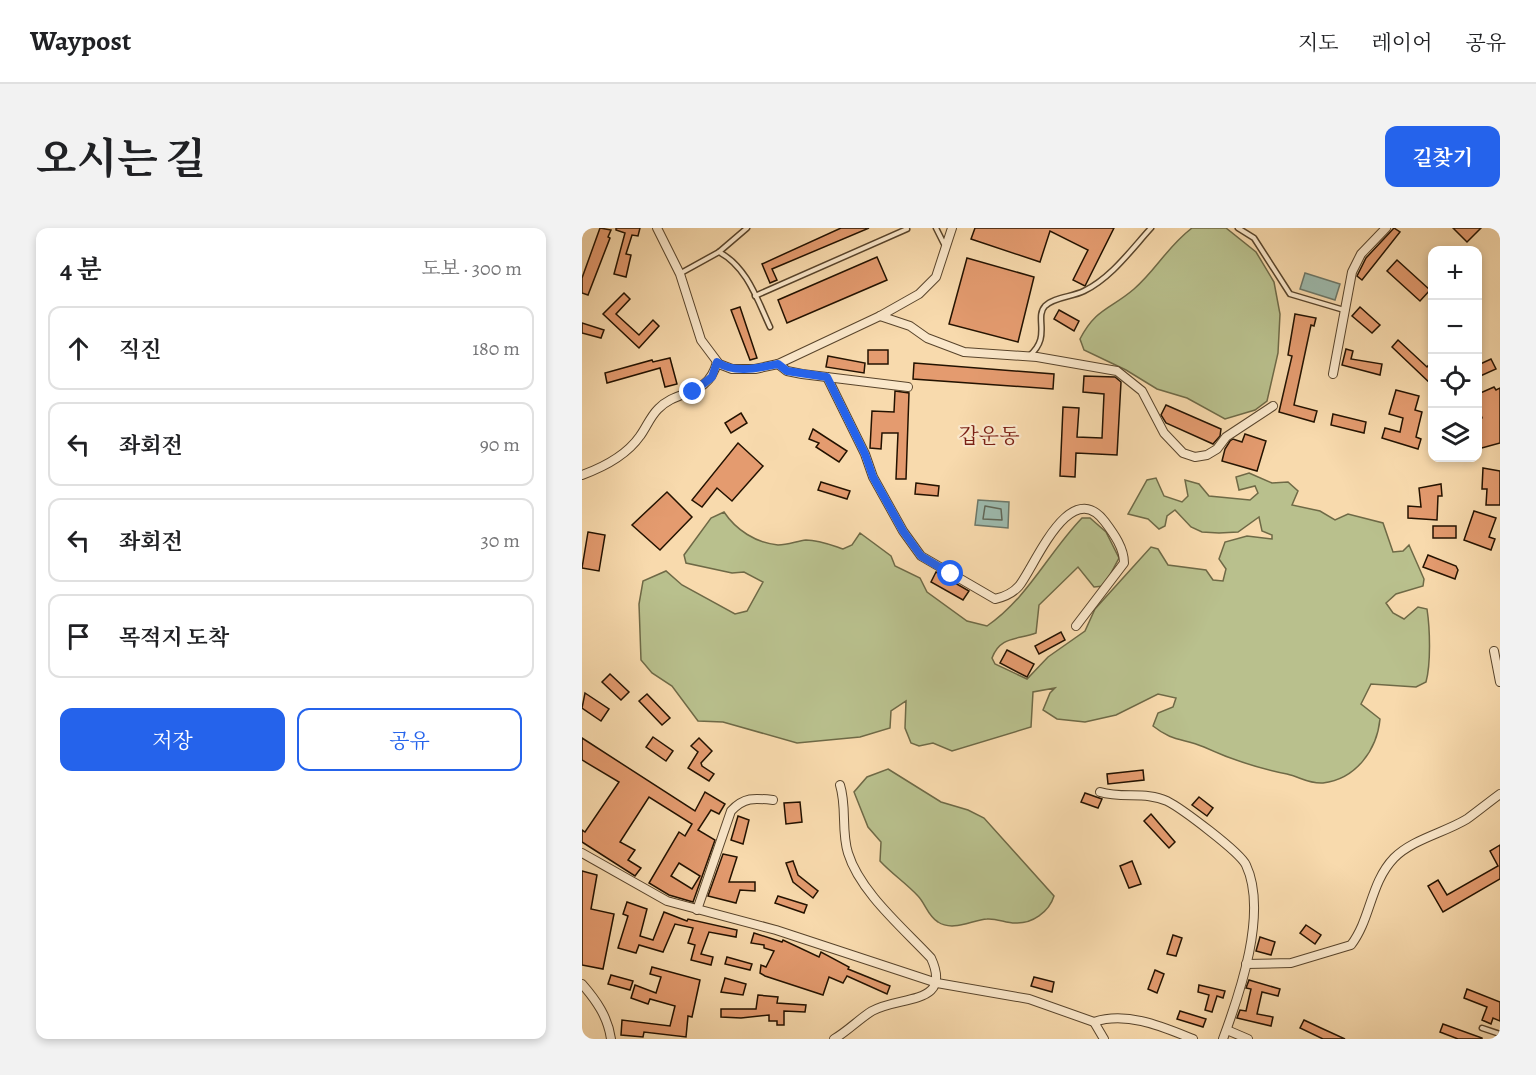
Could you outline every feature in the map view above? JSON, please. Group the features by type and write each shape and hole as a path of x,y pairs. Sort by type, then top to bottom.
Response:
{"street":[{"path":"657,228 680,274 701,340 717,362 732,369 755,369 778,364 880,316 919,294 936,277 952,228"},
{"path":"1333,374 1355,264 1386,228"},
{"path":"880,316 910,326 948,348 964,352 1028,356 1117,370 1142,391 1164,433 1183,453 1196,457 1207,455 1217,449 1226,437 1273,406"},
{"path":"582,475 612,461 629,449 657,409 705,384 712,377 717,362"},
{"path":"778,364 787,371 908,387"},
{"path":"827,377 865,454 873,477 903,531 921,556 995,599 1011,593 1019,586 1056,526 1070,513 1084,509 1095,511 1101,516 1122,550 1124,563 1076,626"},
{"path":"1494,651 1500,682"},
{"path":"834,1039 872,1011 927,994 937,983 937,972 930,958 856,877 844,836 844,798 840,785"},
{"path":"1100,792 1152,796 1167,801 1198,823 1245,864 1254,913 1246,964 1223,1039"},
{"path":"1246,964 1291,963 1351,945 1360,929 1372,894 1393,859 1403,850 1466,819 1500,794"},
{"path":"697,910 731,811 739,802 750,798 773,800"},
{"path":"582,853 667,901 776,930 937,983 1029,999 1094,1022 1104,1039"},
{"path":"582,984 600,1006 609,1027 611,1039"},
{"path":"1094,1022 1104,1018 1134,1020 1193,1039"},
{"path":"1227,1030 1248,1039"}],"lane":[{"path":"680,274 719,252 747,228"},
{"path":"936,228 945,246"},
{"path":"1028,356 1038,348 1042,335 1041,315 1044,307 1053,301 1083,292 1104,278 1151,228"},
{"path":"1238,228 1254,238 1290,294 1345,310"},
{"path":"755,296 907,229"},
{"path":"719,252 732,259 746,276 770,327"},
{"path":"1482,1028 1500,1034"}],"green space":[{"path":"1192,228 1226,228 1256,252 1274,282 1280,314 1278,353 1267,401 1255,410 1225,419 1187,398 1157,389 1126,370 1084,350 1080,339 1098,315 1134,289 1175,243"},
{"path":"1249,473 1272,483 1288,482 1298,491 1292,505 1320,511 1335,520 1348,514 1383,523 1393,552 1403,551 1409,545 1424,579 1423,586 1396,594 1386,603 1393,613 1404,619 1418,607 1427,609 1430,646 1426,682 1416,687 1371,684 1361,704 1380,719 1374,742 1363,761 1355,769 1335,780 1323,783 1309,781 1245,763 1197,744 1166,735 1153,726 1158,713 1173,707 1176,698 1158,694 1116,715 1085,722 1057,719 1043,710 1050,693 1055,688 1033,692 1031,727 952,751 933,743 919,746 911,743 905,728 906,701 891,711 890,728 860,737 797,743 723,722 698,721 672,686 652,673 641,660 639,604 643,581 666,571 682,585 735,614 747,611 763,582 744,572 732,573 686,563 684,555 711,518 724,512 747,534 770,544 782,545 811,540 843,549 852,545 860,533 891,556 895,566 920,578 927,592 967,621 987,626 1014,603 1082,518 1090,518 1106,532 1119,558 1104,586 1094,587 1078,567 1039,605 1036,633 1004,642 995,651 992,658 995,664 1027,679 1048,657 1085,631 1095,609 1151,547 1158,549 1168,565 1206,570 1213,580 1223,581 1226,569 1219,559 1225,542 1247,536 1272,539 1272,535 1262,531 1259,517 1238,532 1202,532 1191,527 1175,510 1167,516 1165,526 1159,529 1148,519 1128,514 1147,480 1156,478 1164,496 1182,502 1188,496 1185,480 1199,484 1209,496 1250,500 1258,493 1255,486 1239,490 1236,477"},
{"path":"888,769 941,802 968,810 984,818 1054,896 1044,912 1021,923 987,919 950,926 938,922 918,896 880,861 881,842 868,827 854,792 867,777"}],"water":[{"path":"1305,273 1340,284 1335,300 1300,289"},
{"path":"978,500 1009,502 1008,528 975,525"}],"building":[{"path":"600,228 611,230 608,237 610,238 588,295 582,293 582,278"},
{"path":"616,228 640,228 638,236 632,235 626,254 631,255 626,277 614,274 625,233"},
{"path":"841,228 869,228 772,269 777,280 770,283 762,264"},
{"path":"975,228 1114,228 1085,286 1073,280 1088,250 1050,231 1040,262 971,239"},
{"path":"1394,228 1400,232 1362,280 1357,276 1366,258"},
{"path":"1453,228 1481,228 1467,242"},
{"path":"877,257 887,280 787,323 778,300"},
{"path":"967,258 1034,277 1018,342 949,324"},
{"path":"1397,260 1428,288 1428,292 1420,301 1387,271"},
{"path":"624,293 630,299 616,314 639,335 653,320 659,326 639,348 603,314"},
{"path":"740,307 757,358 750,360 731,310"},
{"path":"1360,307 1380,325 1372,333 1352,316"},
{"path":"1059,310 1079,321 1074,331 1054,319"},
{"path":"1295,314 1316,318 1314,326 1311,325 1294,405 1317,411 1314,422 1279,412 1292,356 1288,355"},
{"path":"582,323 604,330 601,338 582,333"},
{"path":"1398,340 1428,366 1428,381 1392,347"},
{"path":"1346,349 1353,351 1351,359 1382,364 1380,375 1342,365"},
{"path":"868,350 888,350 888,364 868,364"},
{"path":"828,356 865,363 864,373 826,367"},
{"path":"670,358 677,384 665,387 660,368 607,383 605,373 652,360 653,362"},
{"path":"1491,359 1496,369 1482,375 1482,363"},
{"path":"914,363 1054,374 1053,389 913,379"},
{"path":"1084,376 1115,377 1121,382 1117,455 1076,453 1075,477 1060,476 1063,407 1079,408 1077,437 1102,438 1104,394 1083,392"},
{"path":"1494,387 1496,390 1500,388 1500,443 1482,448 1482,408 1482,392"},
{"path":"1396,390 1419,396 1415,410 1422,412 1416,437 1421,439 1418,449 1382,438 1385,428 1400,432 1403,418 1389,414"},
{"path":"895,391 909,393 906,479 896,479 898,433 882,433 881,449 870,448 872,411 894,412"},
{"path":"1166,405 1221,429 1220,436 1213,444 1166,423 1161,415"},
{"path":"741,413 747,423 731,433 725,423"},
{"path":"1333,414 1366,422 1364,433 1331,425"},
{"path":"813,429 847,451 839,462 816,447 819,443 809,439"},
{"path":"1245,434 1266,441 1257,471 1222,461 1230,441 1233,439 1242,442"},
{"path":"738,443 763,466 732,501 717,488 702,507 692,500"},
{"path":"1483,468 1500,471 1500,505 1486,505 1487,489 1482,489"},
{"path":"821,482 850,491 847,499 818,490"},
{"path":"916,483 939,486 938,496 915,494"},
{"path":"1441,484 1442,496 1438,496 1437,520 1408,518 1408,506 1421,507 1419,488"},
{"path":"667,492 692,517 660,550 632,525"},
{"path":"1474,511 1496,518 1489,537 1495,539 1491,550 1464,540"},
{"path":"1433,526 1456,526 1456,538 1433,538"},
{"path":"588,532 605,535 599,571 582,568"},
{"path":"1428,555 1456,566 1458,570 1455,579 1423,567"},
{"path":"936,572 969,591 963,600 931,582"},
{"path":"1061,632 1065,640 1039,654 1035,646"},
{"path":"1007,650 1034,664 1027,677 1000,663"},
{"path":"610,674 629,692 621,700 602,682"},
{"path":"585,693 609,709 601,721 582,708"},
{"path":"647,694 670,718 662,725 639,701"},
{"path":"653,737 673,751 666,761 646,747"},
{"path":"582,738 695,811 705,792 725,804 719,814 711,810 698,830 715,840 693,902 669,895 649,883 679,832 685,836 692,824 649,797 620,842 635,850 628,860 641,868 635,876 582,842 582,830 585,832 619,782 582,760","holes":["679,863 700,876 692,889 671,876"]},
{"path":"699,738 712,751 701,763 714,774 709,781 688,768 698,752 691,746"},
{"path":"1143,770 1144,780 1108,784 1107,774"},
{"path":"1085,793 1102,799 1098,808 1081,802"},
{"path":"1199,797 1213,808 1207,816 1192,805"},
{"path":"800,802 802,822 786,824 784,803"},
{"path":"1151,814 1175,842 1169,848 1144,821"},
{"path":"738,816 749,820 743,844 731,840"},
{"path":"1500,845 1500,879 1443,912 1428,886 1438,880 1447,895 1498,866 1490,851"},
{"path":"723,854 737,857 729,882 755,882 755,891 740,890 736,903 708,896"},
{"path":"793,861 798,875 818,891 813,898 793,882 786,863"},
{"path":"1132,861 1141,884 1129,888 1120,866"},
{"path":"582,871 597,875 591,909 614,914 603,969 582,965"},
{"path":"778,896 807,905 804,913 775,903"},
{"path":"627,902 647,909 640,936 653,940 664,912 687,921 688,919 737,930 736,937 709,932 701,954 713,957 711,965 691,960 695,945 688,943 693,928 675,924 663,952 639,945 636,953 618,948 628,916 623,914"},
{"path":"1306,925 1321,935 1315,944 1300,933"},
{"path":"754,933 782,942 783,940 819,957 821,952 849,967 848,969 890,986 887,994 847,976 843,983 829,977 823,995 765,976 760,973 761,965 766,967 774,951 764,948 764,945 751,943"},
{"path":"1173,935 1182,938 1176,956 1167,954"},
{"path":"1260,937 1275,942 1271,955 1256,951"},
{"path":"727,957 752,964 750,970 725,964"},
{"path":"652,967 700,980 692,1017 688,1016 686,1037 644,1032 643,1037 621,1035 622,1020 670,1026 675,1006 650,999 648,1004 631,998 635,985 656,993 661,977 650,974"},
{"path":"1155,970 1164,974 1157,993 1148,989"},
{"path":"611,975 633,981 630,990 608,984"},
{"path":"1034,977 1054,982 1052,992 1031,986"},
{"path":"725,978 746,984 743,995 721,992"},
{"path":"1249,980 1280,989 1278,996 1262,992 1257,1014 1273,1017 1271,1026 1237,1018 1240,1010 1246,1011 1251,989 1246,988"},
{"path":"1199,985 1225,991 1223,998 1217,996 1212,1012 1205,1010 1209,995 1198,992"},
{"path":"1467,989 1500,1002 1500,1021 1493,1018 1491,1024 1482,1020 1487,1007 1464,998"},
{"path":"758,995 778,997 777,1003 806,1005 805,1012 784,1011 784,1025 777,1025 777,1021 769,1021 769,1015 741,1018 721,1017 721,1009 756,1009"},
{"path":"1180,1011 1206,1019 1203,1027 1177,1019"},
{"path":"1304,1020 1345,1039 1323,1039 1300,1028"},
{"path":"1443,1024 1482,1039 1458,1039 1440,1032"}],"district":[{"name":"갑운동","path":"989,436"}],"route":[{"path":"693,392 712,377 717,362 732,369 755,369 778,364 787,371 827,377 865,454 873,477 903,531 921,556 951,574"}]}
